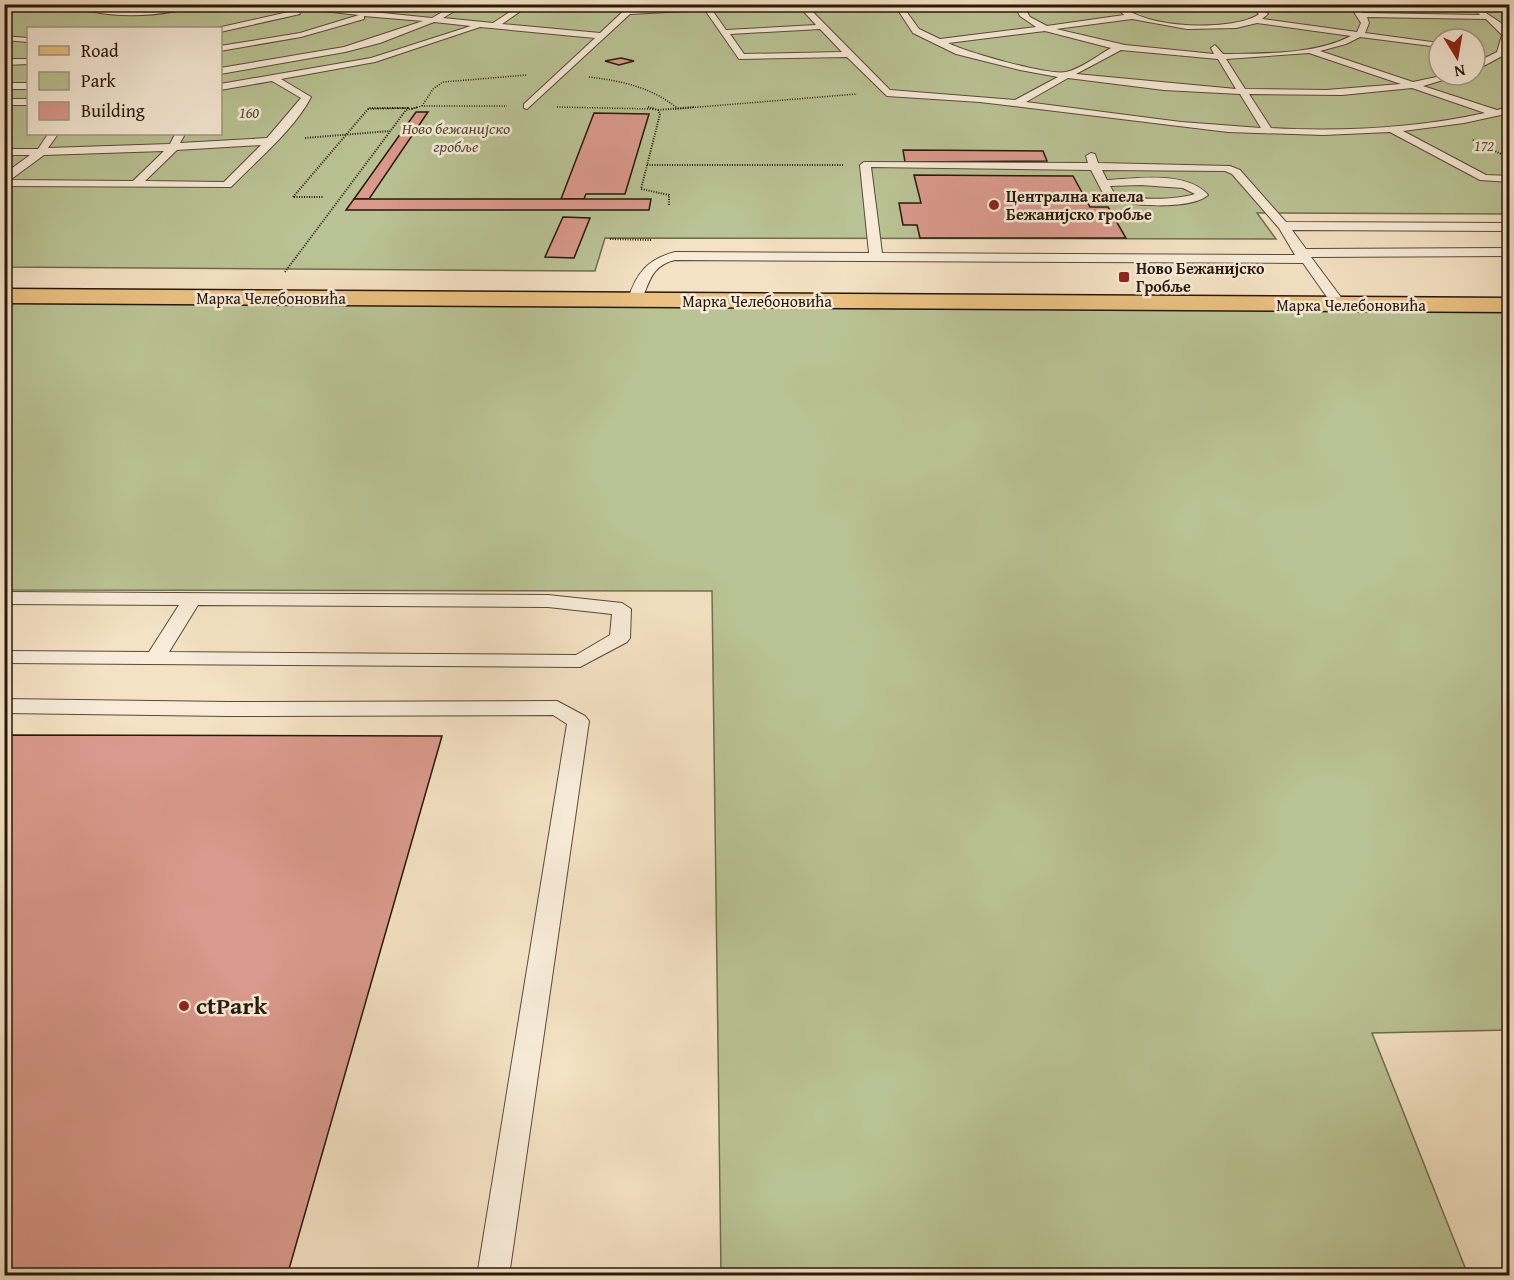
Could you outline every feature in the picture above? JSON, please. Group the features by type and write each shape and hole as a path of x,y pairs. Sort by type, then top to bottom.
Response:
{"main road":[{"name":"Марка Челебоновића","path":"4,281 637,292 1332,296 1509,305"},
{"name":"Марка Челебоновића","path":"1332,296 1509,287"},
{"name":"Марка Челебоновића","path":"4,296 637,292"}],"lane":[{"path":"4,10 56,4"},
{"path":"75,4 103,11 136,11 193,4"},
{"path":"264,4 603,36"},
{"path":"222,30 322,4"},
{"path":"222,49 323,29 369,14 389,4"},
{"path":"222,71 361,45 434,20 463,4"},
{"path":"494,26 528,4"},
{"path":"527,106 636,4"},
{"path":"627,12 706,6 787,4"},
{"path":"800,4 887,93 965,96 1169,123 1266,130 1392,129 1463,121 1509,110"},
{"path":"897,4 900,14 910,25 937,42 1002,63 1066,76 1143,87 1244,94 1328,93 1427,82"},
{"path":"1018,4 1021,14 1046,28 1120,46 1219,55 1308,50 1331,46 1360,35 1366,28 1366,21 1362,15 1345,4"},
{"path":"1117,4 1118,10 1130,17 1155,23 1202,27 1242,25 1259,21 1427,43"},
{"path":"1251,4 1264,14 1259,21"},
{"path":"706,6 742,57 848,54"},
{"path":"1474,8 1489,17 1506,35 1501,53 1487,61"},
{"path":"130,20 136,11"},
{"path":"1362,15 1489,17"},
{"path":"937,42 1130,17"},
{"path":"222,87 275,79 388,55 481,24"},
{"path":"725,32 822,27"},
{"path":"1202,27 1266,130"},
{"path":"222,30 288,60"},
{"path":"4,38 27,40"},
{"path":"1018,102 1120,46"},
{"path":"1308,50 1497,114"},
{"path":"1487,51 1501,53"},
{"path":"4,62 27,62"},
{"path":"4,181 227,185 270,141 302,105 306,97 275,79"},
{"path":"4,86 27,86"},
{"path":"4,102 27,102"},
{"path":"1392,129 1480,176 1506,182"},
{"path":"4,181 41,152 52,135"},
{"path":"135,185 173,148 180,135"},
{"path":"4,152 173,148 270,141"},
{"path":"1103,183 1178,184 1194,187 1202,195 1192,200 1123,200 1109,195 1103,183 1095,166 1092,156 1104,153"},
{"path":"1214,156 1226,168"},
{"path":"876,257 865,165 1226,168 1236,172 1283,226 1332,296"},
{"path":"1283,226 1509,227"},
{"path":"637,292 651,265 675,256 1303,256 1509,252"},
{"path":"4,598 548,601 622,609 620,638 580,661 4,657"},
{"path":"155,658 192,599"},
{"path":"4,706 228,710 556,708 578,721 493,1275"}],"path":[{"path":"324,197 293,197 369,108 527,106 648,107 658,110 887,93"},
{"path":"285,272 402,114 412,108"},
{"path":"658,110 660,114 641,189 669,195 669,206"},
{"path":"270,141 391,131"},
{"path":"1470,138 1503,155"},
{"path":"647,165 865,165"}],"green space":[{"name":"Ново бежанијско гробље","path":"5,5 1509,5 1509,214 1257,213 1276,239 605,238 595,271 5,267"},
{"path":"4,303 1509,306 1509,1030 1372,1033 1468,1275 721,1275 712,591 5,590"}],"building":[{"path":"621,58 634,61 619,65 605,61"},
{"path":"416,112 428,112 369,199 354,199"},
{"path":"594,113 649,114 625,194 586,194 584,199 561,199"},
{"path":"903,150 1043,151 1047,161 905,162"},
{"name":"Централна капела Бежанијско гробље","path":"914,175 1073,176 1090,207 1108,207 1126,238 920,238 917,225 903,225 899,203 921,203"},
{"path":"354,199 651,199 649,210 346,210"},
{"path":"563,217 590,218 574,258 545,257"},
{"name":"ctPark","path":"4,735 442,736 287,1276 4,1276"}],"place":[{"name":"Централна капела Бежанијско гробље","path":"994,205"},
{"name":"Ново Бежанијско Гробље","path":"1124,277"},
{"name":"ctPark","path":"184,1006"}],"park label":[{"name":"160","path":"249,112"},
{"name":"172","path":"1484,145"}]}
